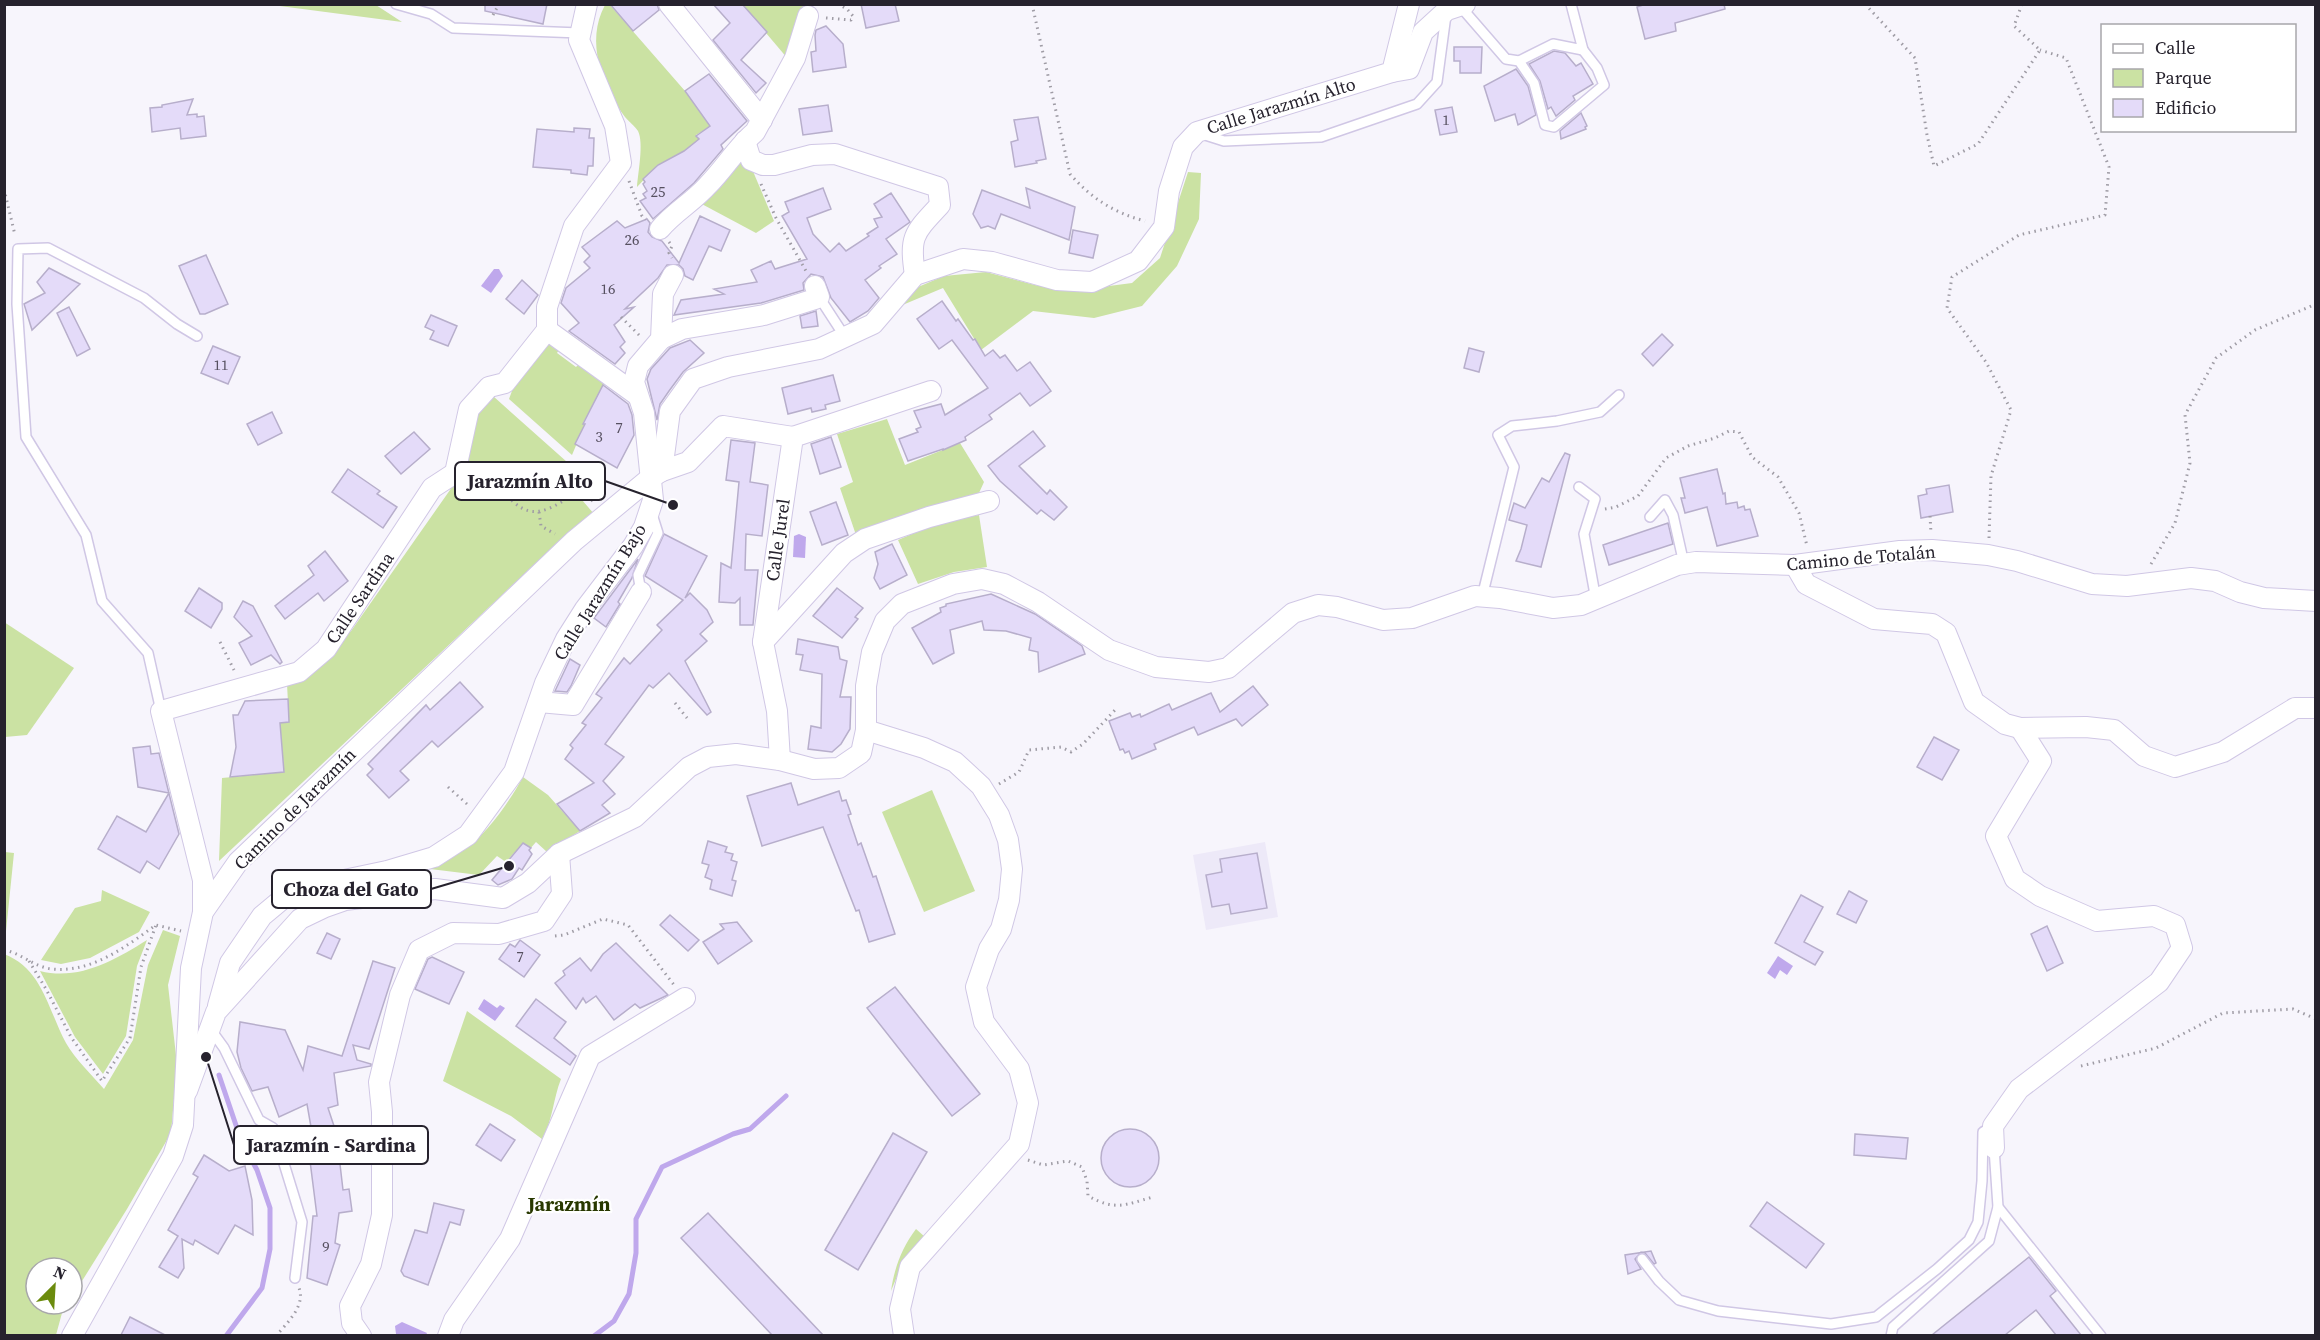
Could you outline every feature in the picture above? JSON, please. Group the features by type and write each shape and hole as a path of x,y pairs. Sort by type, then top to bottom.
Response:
{"street":[{"path":"455,473 469,409 489,387 505,384 547,330 547,307 574,226 621,164 615,126 579,40 587,4"},
{"path":"669,4 762,120"},
{"path":"1392,72 1409,4"},
{"name":"Calle Jarazmín Alto","path":"915,275 963,259 992,262 1057,280 1092,282 1138,261 1164,226 1169,191 1183,147 1197,132 1392,72 1409,69 1423,32 1457,7"},
{"path":"660,230 673,213 695,199 711,183 755,132 795,58 807,21"},
{"path":"656,475 670,411 693,379 728,367 819,349 873,324 915,275 911,250 916,230 940,205 938,188 835,154 812,155 774,165 763,165 751,160 745,141"},
{"path":"662,339 663,294 672,275"},
{"path":"656,475 644,413 634,382 638,366 662,339 682,329 764,315 817,292"},
{"path":"547,330 637,395"},
{"path":"656,475 688,462 723,426 793,437 931,391"},
{"name":"Calle Jurel","path":"780,760 777,711 763,642 793,437"},
{"name":"Calle Sardina","path":"161,711 299,672 326,649 432,488 455,473"},
{"name":"Calle Jarazmín Bajo","path":"213,1020 230,963 262,916 292,891 387,871 434,857 468,835 514,772 545,683 566,639 585,609 633,546 644,527 656,475"},
{"name":"Camino de Jarazmín","path":"72,1335 173,1156 183,1125 187,1091 191,968 203,912 238,862 574,541 656,475"},
{"path":"763,642 844,553 865,539 929,517 989,501"},
{"name":"Camino de Totalán","path":"187,1091 213,1020 300,919 345,900 435,889 503,898 528,883 559,854 635,817 689,767 708,757 736,754 780,760 814,769 839,768 861,753 866,730 866,686 872,652 885,621 902,604 953,584 982,579 1004,584 1038,602 1109,650 1156,667 1209,672 1228,668 1293,613 1317,605 1383,620 1413,618 1475,597 1553,608 1581,605 1677,565 1696,562 1801,565 1932,550 1988,555 2092,584 2113,587 2191,578 2215,581 2240,592 2264,598 2316,601"},
{"path":"1801,565 1806,584 1874,619 1932,624 1946,633 1974,702 2005,724 2020,728 2086,727 2114,730 2144,756 2175,766 2223,752 2295,708 2316,708"},
{"name":"Calle Jarazmín Bajo","path":"539,702 573,705 641,592"},
{"path":"161,711 204,880 203,912"},
{"path":"1994,1148 1993,1126 2019,1089 2159,982 2182,948 2175,925 2154,916 2097,921 2040,896 2015,879 1996,836 2041,761 2020,728"},
{"path":"866,730 924,748 955,762 981,786 999,815 1008,840 1012,869 1009,900 1001,929 989,949 976,987 984,1022 1019,1069 1028,1103 1019,1143 910,1267 900,1309 904,1335"},
{"path":"361,1335 352,1323 351,1306 371,1264 382,1215 382,1112 379,1082 400,995 419,950 453,933 499,934 544,921 562,894 559,854"},
{"path":"448,1335 454,1320 510,1239 590,1056 685,998"}],"lane":[{"path":"396,4 431,14 453,28 580,33"},
{"path":"1519,61 1534,83 1545,125 1554,127 1604,85 1598,68 1583,50 1570,4"},
{"path":"1457,7 1506,59 1519,61 1552,44 1583,50"},
{"path":"1197,132 1224,141 1322,136 1417,104 1437,82 1457,7"},
{"path":"161,711 148,653 102,601 86,535 26,437 17,304 18,249 48,248 144,298 177,324 197,336"},
{"path":"817,292 845,337"},
{"path":"1482,597 1514,467 1498,435 1512,426 1557,421 1600,412 1619,395"},
{"path":"1579,487 1595,499 1584,534 1596,600"},
{"path":"1650,517 1665,500 1673,515 1684,564"},
{"path":"641,592 638,575 658,532 650,509"},
{"path":"213,1020 259,1120 273,1128 286,1165 302,1222 295,1278"},
{"path":"1642,1259 1659,1281 1679,1300 1718,1311 1831,1324 1876,1317 1970,1240 1978,1222 1983,1132 1993,1126"},
{"path":"1891,1335 1893,1327 1989,1240 1998,1207 1994,1148"},
{"path":"1998,1207 2101,1335"}],"path":[{"path":"807,21 842,17 851,20 853,16 848,9 838,4"},
{"path":"1032,4 1070,174 1088,194 1098,200 1129,217 1164,226"},
{"path":"1865,4 1915,58 1934,166 1978,144 2040,50"},
{"path":"1988,555 1991,476 2011,410 1986,363 1947,308 1952,278 2019,235 2105,215 2109,167 2066,58 2040,50 2014,26 2022,4"},
{"path":"751,160 776,218 817,292"},
{"path":"621,164 642,216 660,230 672,246 669,253 674,261 672,275"},
{"path":"4,189 18,249"},
{"path":"2140,583 2175,523 2190,463 2185,415 2216,358 2255,330 2316,304"},
{"path":"621,317 636,331"},
{"path":"1592,512 1616,507 1638,496 1666,458 1688,446 1729,431 1739,432 1752,457 1778,477 1799,513 1808,549 1801,565"},
{"path":"455,473 465,471 485,474 500,486 511,500 525,510 539,512 578,492 592,500 604,517"},
{"path":"539,512 541,526 574,541"},
{"path":"1930,516 1932,539"},
{"path":"220,642 244,688"},
{"path":"675,703 687,718"},
{"path":"986,794 1019,772 1029,750 1061,747 1071,752 1083,744 1115,710"},
{"path":"448,788 481,817"},
{"path":"553,936 564,935 603,919 627,925 685,998"},
{"path":"156,925 198,937"},
{"path":"29,961 71,1037 102,1082 130,1038 141,967 156,925"},
{"path":"4,950 12,951 29,961 51,969 84,967 117,953 156,925"},
{"path":"2078,1067 2156,1048 2223,1013 2293,1009 2316,1019"},
{"path":"1012,1152 1024,1160 1043,1165 1068,1161 1082,1167 1087,1181 1088,1196 1105,1204 1122,1206 1153,1197"},
{"path":"276,1335 295,1312 301,1293 295,1278"}],"shaded area":[{"path":"494,269 499,269 503,276 491,293 481,286"},
{"path":"799,534 806,537 805,558 793,557 794,536"},
{"path":"1265,842 1278,917 1206,930 1193,855"},
{"path":"1778,956 1793,966 1787,975 1780,970 1775,979 1767,973"},
{"path":"484,999 497,1008 500,1005 505,1008 495,1021 478,1009"},
{"path":"402,1322 427,1333 426,1335 396,1334 395,1326"}],"green space":[{"path":"747,4 803,5 803,14 788,59 744,7"},
{"path":"272,5 376,5 402,22"},
{"path":"605,5 610,5 685,91 711,126 696,135 699,139 685,151 655,168 637,187 641,150 640,136 609,91 596,48 599,19"},
{"path":"738,160 752,169 774,221 756,233 698,202"},
{"path":"1188,172 1201,173 1199,219 1177,266 1142,306 1094,318 1033,311 981,350 943,288 893,309 911,290 944,276 986,272 1035,285 1071,291 1132,283 1160,258"},
{"path":"547,336 560,348 557,353 576,367 580,363 606,381 583,423 585,424 572,455 509,399 518,375"},
{"path":"493,396 567,462 571,487 594,514 570,531 219,861 222,778 284,772 280,723 289,722 287,684 299,680 351,631 457,480 480,406"},
{"path":"887,419 905,465 960,443 984,482 979,493 925,508 856,535 840,488 853,482 837,434"},
{"path":"979,515 987,567 954,572 918,584 898,540 940,522"},
{"path":"4,622 74,668 27,735 5,737"},
{"path":"523,777 548,795 580,831 547,852 536,842 529,850 523,843 506,862 497,856 479,875 422,868 460,852 479,837 504,808"},
{"path":"932,790 975,891 924,912 882,812"},
{"path":"4,852 14,853 5,941"},
{"path":"102,890 150,912 139,932 90,958 61,964 41,960 75,908 101,901"},
{"path":"163,930 180,936 168,985 177,1064 171,1133 84,1278 84,1256 24,1256 24,1316 61,1316 56,1335 5,1335 4,954 17,961 36,980 66,1043 104,1089 133,1040 148,965"},
{"path":"147,940 137,966 126,1036 103,1074 75,1037 40,971 69,973 83,971 122,955"},
{"path":"467,1011 561,1079 542,1139 511,1116 443,1081"},
{"path":"916,1229 925,1237 903,1262 891,1291 899,1258"}],"building":[{"path":"485,4 547,4 543,24 485,11"},
{"path":"610,4 657,4 659,10 633,31"},
{"path":"713,4 742,4 767,32 741,60 766,83 756,93 713,40 730,23"},
{"path":"861,4 895,4 899,21 866,28"},
{"path":"1646,4 1724,4 1725,9 1675,23 1676,31 1645,39 1637,7"},
{"path":"826,26 843,44 846,67 813,72 811,52 816,51 816,30"},
{"path":"1454,47 1482,47 1481,73 1460,73 1460,61 1454,61"},
{"path":"1554,51 1565,53 1576,66 1581,63 1593,84 1573,96 1575,100 1556,116 1551,107 1548,109 1540,81 1529,64"},
{"path":"1516,69 1528,86 1536,115 1518,125 1515,114 1495,121 1484,86"},
{"path":"709,74 747,121 721,145 723,149 694,183 653,219 640,201 646,198 643,194 647,191 643,179 658,165 684,151 699,139 696,136 710,126 685,91"},
{"path":"193,99 187,115 204,116 206,136 181,139 180,128 152,132 150,108"},
{"path":"828,105 832,131 803,135 799,109"},
{"path":"1452,107 1457,132 1440,135 1435,110"},
{"path":"1581,113 1587,126 1586,129 1561,139 1560,131"},
{"path":"1038,117 1046,159 1015,167 1011,142 1018,140 1014,120"},
{"path":"574,128 590,129 589,138 594,138 593,166 588,166 587,175 571,173 571,170 533,167 537,129 574,132"},
{"path":"823,188 831,209 807,218 813,234 830,252 839,243 846,251 869,236 867,234 878,227 874,219 882,217 874,204 891,193 910,222 886,239 897,254 879,266 881,268 865,280 879,298 868,311 850,322 831,298 823,277 811,274 803,283 804,290 761,303 674,315 681,300 724,294 714,289 757,282 751,270 771,261 775,269 807,259 782,216 789,212 785,202"},
{"path":"1026,188 1075,207 1069,240 1001,214 995,229 988,226 981,228 973,214 982,190 1030,208"},
{"path":"700,216 730,230 721,251 709,246 693,280 685,276 679,265 667,265 658,278 625,309 634,307 614,325 625,342 620,347 625,353 615,364 569,331 579,323 561,303 566,288 590,268 584,262 590,256 582,247 617,221 625,228 647,219 650,223 648,232 652,237 662,241 679,263"},
{"path":"1073,230 1098,235 1093,258 1069,253"},
{"path":"206,255 228,304 200,314 179,266"},
{"path":"49,268 80,284 32,330 24,304 45,293 37,282"},
{"path":"522,280 538,295 524,314 506,299"},
{"path":"942,301 956,321 958,319 973,340 975,339 985,356 993,350 1000,358 1005,355 1017,371 1030,362 1051,391 1030,406 1020,393 989,415 992,419 965,437 966,440 908,461 899,439 918,432 916,429 921,427 914,411 941,404 945,415 988,388 952,340 939,349 917,319"},
{"path":"69,307 90,349 77,356 57,313"},
{"path":"816,311 818,326 802,328 800,316"},
{"path":"431,315 457,326 448,346 430,339 434,331 425,327"},
{"path":"1662,334 1673,345 1653,366 1642,354"},
{"path":"690,340 704,353 683,372 669,391 660,404 657,420 647,379 651,369 670,348"},
{"path":"213,346 240,357 228,384 201,373"},
{"path":"1469,348 1484,352 1479,372 1464,368"},
{"path":"833,375 840,401 825,405 826,409 812,412 811,408 788,414 782,388"},
{"path":"603,385 628,404 632,415 634,435 617,468 575,444"},
{"path":"272,412 282,433 258,445 247,424"},
{"path":"1033,431 1045,446 1019,466 1047,494 1050,490 1067,507 1054,520 1041,510 1037,514 1000,481 988,466"},
{"path":"414,432 430,449 401,474 385,456"},
{"path":"831,437 841,467 820,474 811,444"},
{"path":"731,440 755,443 750,482 768,485 762,536 746,534 745,570 758,570 753,625 740,625 740,598 735,603 719,602 721,563 731,568 739,482 726,480"},
{"path":"1565,453 1570,455 1541,567 1516,561 1527,525 1509,520 1514,503 1525,508 1542,478 1549,482"},
{"path":"348,469 380,491 377,494 397,507 383,528 332,492"},
{"path":"1717,469 1726,504 1737,502 1738,508 1744,506 1745,510 1750,509 1758,536 1717,546 1707,507 1685,513 1681,498 1685,498 1680,478"},
{"path":"1949,485 1953,512 1921,518 1918,496 1927,494 1926,489"},
{"path":"836,502 848,535 822,545 810,512"},
{"path":"1668,523 1673,544 1609,565 1603,545"},
{"path":"664,534 707,556 685,598 690,593 707,610 713,622 700,634 707,641 685,661 711,712 707,715 669,673 653,688 649,685 605,744 624,757 603,781 615,794 602,805 610,813 580,831 557,804 594,783 565,759 573,748 570,745 586,725 582,723 602,698 596,694 624,658 630,664 662,630 657,625 683,600 645,576"},
{"path":"892,544 907,575 880,589 874,578 878,564 875,552"},
{"path":"325,551 348,581 324,601 318,593 285,619 275,606 314,575 308,566"},
{"path":"638,559 632,578 618,602 620,604 606,627 594,618"},
{"path":"199,588 222,603 222,609 211,628 185,611"},
{"path":"837,588 863,608 855,617 858,619 842,638 813,616"},
{"path":"991,594 1035,614 1082,646 1085,654 1039,672 1038,652 1029,650 1031,638 1006,631 984,630 982,621 950,630 954,653 933,664 912,628 941,612 940,608 946,604"},
{"path":"243,601 253,606 282,662 280,664 271,655 251,665 239,643 252,636 234,617"},
{"path":"798,639 838,647 840,659 847,661 840,697 851,697 850,729 841,744 832,752 808,749 811,726 821,728 822,674 800,670 803,655 796,654"},
{"path":"570,659 580,665 571,686 567,692 555,691"},
{"path":"460,682 483,707 438,747 432,741 400,771 409,780 389,798 367,775 373,769 368,764 426,705 430,710"},
{"path":"1253,686 1268,705 1242,726 1236,719 1198,735 1194,727 1154,744 1156,749 1132,759 1129,751 1125,753 1123,749 1120,750 1109,721 1130,713 1132,717 1140,714 1141,717 1169,704 1172,710 1211,693 1220,712"},
{"path":"288,699 289,722 280,723 284,772 230,777 236,747 233,715 238,715 245,701"},
{"path":"1934,737 1959,750 1942,780 1917,767"},
{"path":"150,746 151,754 159,753 169,793 138,787 133,748"},
{"path":"791,783 798,805 839,791 842,801 846,800 851,814 848,815 858,845 861,843 873,877 876,876 895,934 869,942 859,910 856,911 823,827 762,846 747,796"},
{"path":"169,793 179,834 159,869 147,861 140,873 98,849 117,816 146,832"},
{"path":"708,841 727,847 725,852 733,854 731,860 737,862 732,880 736,881 732,896 710,889 712,880 705,877 709,865 702,863"},
{"path":"523,843 531,848 529,850 532,854 522,870 519,868 512,879 498,885 492,880"},
{"path":"1257,853 1267,908 1231,914 1229,904 1212,907 1206,875 1222,872 1220,859"},
{"path":"1849,891 1867,901 1856,923 1837,914"},
{"path":"1801,895 1823,907 1804,942 1823,952 1815,965 1775,943"},
{"path":"670,915 699,940 688,951 660,925"},
{"path":"737,922 752,941 718,964 703,942 724,929 720,924"},
{"path":"2047,926 2063,963 2047,971 2031,934"},
{"path":"327,933 340,939 331,959 317,953"},
{"path":"520,940 540,955 524,977 499,959 510,944 515,947"},
{"path":"616,943 668,995 640,1008 635,1004 614,1020 596,996 586,1003 583,998 576,1009 555,983 565,975 563,971 580,958 591,971 603,954"},
{"path":"432,957 464,972 449,1004 415,989 428,959"},
{"path":"373,961 395,968 369,1049 353,1045 357,1060 371,1064 371,1066 334,1073 338,1105 328,1108 341,1147 338,1147 343,1190 349,1189 352,1211 339,1213 335,1243 340,1245 327,1285 307,1278 313,1216 317,1216 308,1145 314,1144 307,1104 279,1117 268,1087 252,1091 241,1068 237,1052 240,1022 285,1030 303,1070 308,1046 342,1056"},
{"path":"895,987 980,1094 952,1116 867,1008"},
{"path":"536,999 566,1022 554,1038 576,1056 570,1065 516,1026"},
{"path":"490,1124 515,1140 501,1161 476,1145"},
{"path":"1130,1129 1141,1131 1154,1142 1159,1158 1157,1169 1146,1182 1130,1187 1119,1185 1106,1174 1101,1158 1103,1147 1114,1134"},
{"path":"893,1133 927,1152 858,1270 825,1250"},
{"path":"1855,1134 1908,1138 1906,1159 1854,1155"},
{"path":"204,1155 229,1171 245,1166 252,1200 253,1235 235,1225 218,1254 195,1240 193,1245 182,1239 184,1268 178,1278 159,1267 178,1236 168,1230 198,1177 193,1174"},
{"path":"1767,1202 1824,1244 1806,1268 1750,1226"},
{"path":"434,1203 464,1210 460,1225 450,1222 428,1285 404,1276 401,1271 415,1230 427,1233"},
{"path":"708,1213 823,1335 772,1335 681,1238"},
{"path":"1651,1251 1656,1263 1654,1264 1642,1252"},
{"path":"1640,1253 1635,1259 1641,1269 1628,1274 1625,1255"},
{"path":"2029,1257 2056,1291 2050,1296 2081,1335 2056,1335 2036,1310 2005,1335 1932,1335"},
{"path":"130,1317 165,1335 121,1335"}],"waterway":[{"path":"219,1075 241,1140 257,1170 270,1208 270,1249 262,1288 226,1336"},
{"path":"594,1336 614,1321 629,1294 636,1253 636,1219 662,1167 733,1134 750,1129 786,1096"}],"place":[{"name":"Jarazmín Alto","path":"673,505"},
{"name":"Choza del Gato","path":"509,866"},
{"name":"Jarazmín - Sardina","path":"206,1057"}],"district":[{"name":"Jarazmín","path":"569,1204"}]}
